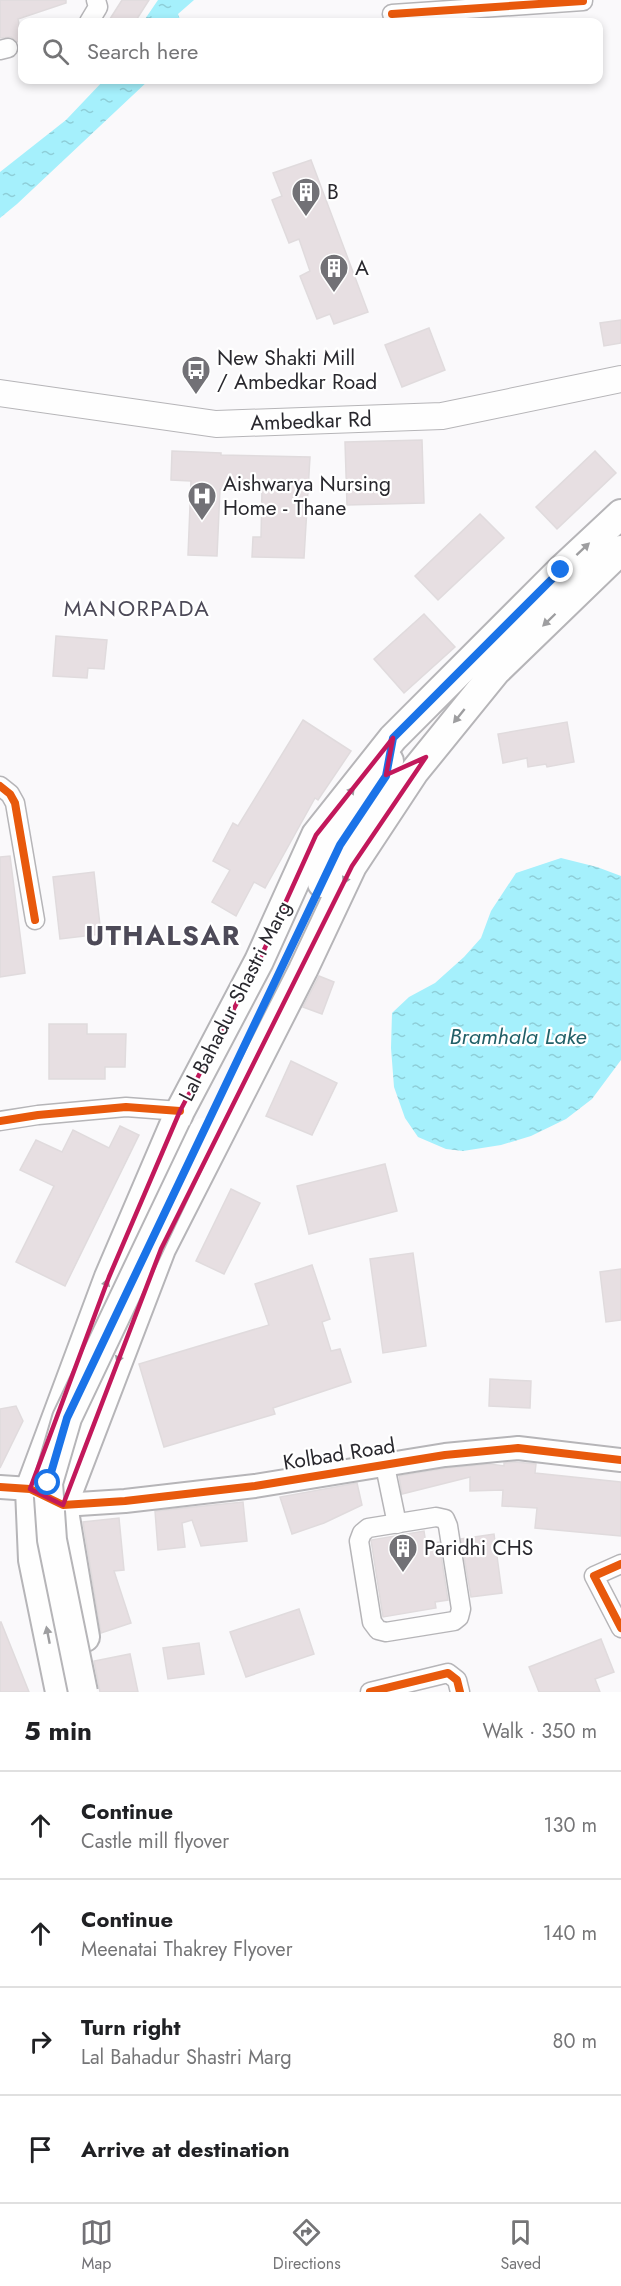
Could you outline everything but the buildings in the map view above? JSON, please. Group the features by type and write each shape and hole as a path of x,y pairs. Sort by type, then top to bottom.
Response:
{"main road":[{"name":"Ambedkar Rd","path":"0,393 216,424 442,417 621,380"},
{"name":"Lal Bahadur Shastri Marg","path":"60,1692 33,1560 30,1489 109,1277 180,1111 259,961 316,835 393,738 561,570 621,514"},
{"path":"94,1692 63,1505 161,1249 303,970 352,866 426,757 496,671 621,550"},
{"path":"83,1692 52,1540 48,1483 67,1418 340,845 386,776 393,738"},
{"path":"386,776 426,757"}],"street":[{"path":"91,18 98,7 96,0"},
{"path":"392,14 583,1"},
{"path":"0,786 10,794 15,803 35,920"},
{"path":"0,1121 126,1107 180,1111"},
{"name":"Kolbad Road","path":"63,1505 124,1501 255,1486 445,1455 518,1448 621,1460"},
{"path":"385,1466 397,1524"},
{"path":"0,1486 30,1489 63,1505"},
{"path":"436,1517 445,1519 461,1610 459,1617 454,1621 386,1632 378,1630 372,1622 359,1541 362,1533 368,1528 397,1524 436,1517"},
{"path":"621,1564 594,1576 621,1628"},
{"path":"370,1692 448,1673 456,1680 460,1692"}],"highlighted area":[{"path":"393,738 386,775 426,757 352,866 161,1249 63,1505 30,1489 109,1277 180,1111 259,961 316,835"}],"water":[{"path":"158,0 194,0 178,14 180,18 146,18"},
{"path":"100,84 145,84 0,218 0,172 66,120"},
{"name":"Bramhala Lake","path":"561,858 621,876 621,1060 592,1099 566,1119 531,1136 501,1145 463,1151 446,1149 418,1137 405,1118 394,1087 391,1048 392,1013 409,997 435,983 481,938 491,911 516,873"}],"cycle path":[{"path":"392,14 583,1"},
{"path":"0,786 10,794 15,803 35,920"},
{"path":"0,1121 126,1107 180,1111"},
{"path":"0,1487 30,1489 63,1505 125,1501 255,1486 445,1455 518,1448 621,1460"},
{"path":"621,1564 594,1576 621,1628"},
{"path":"370,1692 448,1673 457,1680 460,1692"}],"place":[{"name":"B","path":"306,218"},
{"name":"A","path":"334,294"},
{"name":"New Shakti Mill / Ambedkar Road","path":"196,396"},
{"name":"Aishwarya Nursing Home - Thane","path":"202,522"},
{"name":"Paridhi CHS","path":"403,1574"}],"district":[{"name":"MANORPADA","path":"137,608"},
{"name":"UTHALSAR","path":"163,936"}],"route":[{"path":"48,1483 67,1418 340,845 386,776 393,738 561,570"}]}
